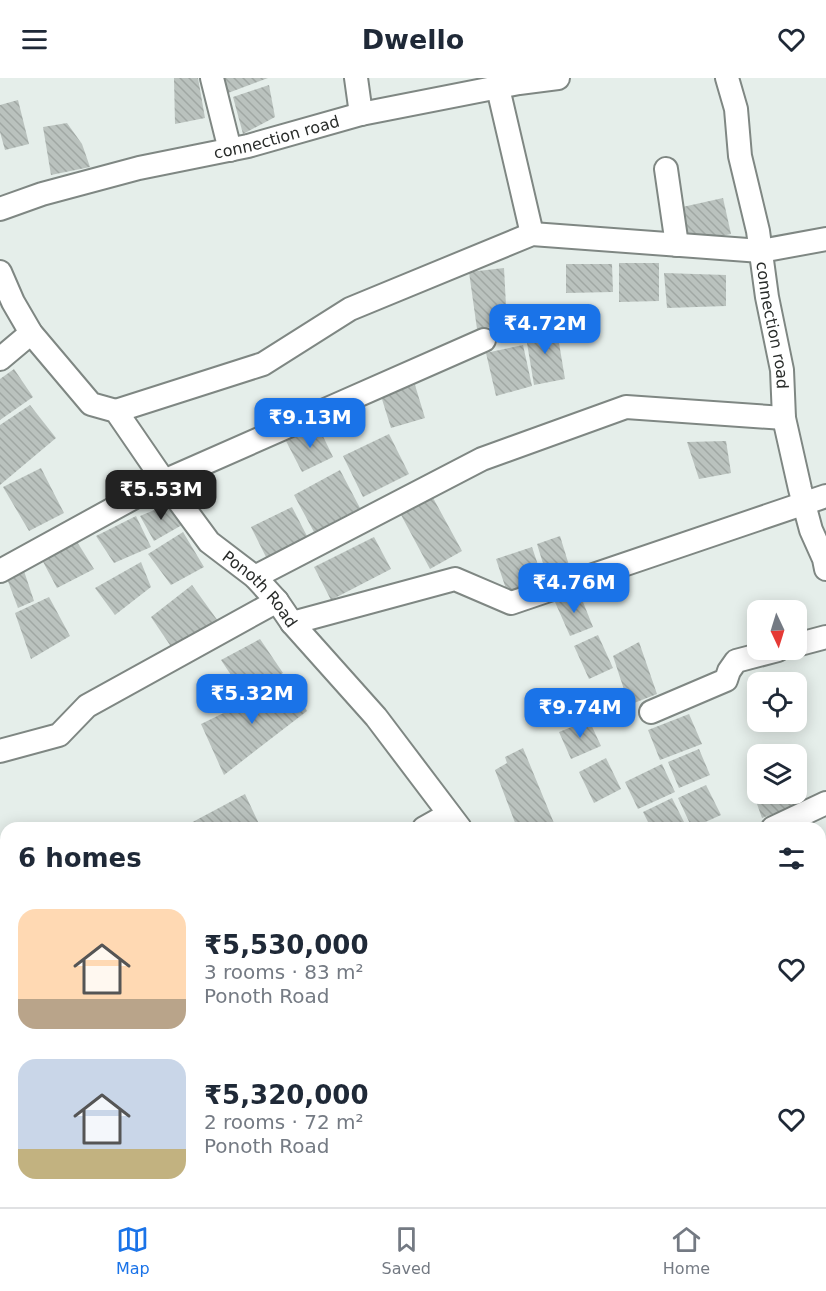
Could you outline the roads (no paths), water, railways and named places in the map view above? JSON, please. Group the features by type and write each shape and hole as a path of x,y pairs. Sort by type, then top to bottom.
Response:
{"street":[{"path":"212,78 230,150"},
{"path":"356,78 361,114"},
{"name":"connection road","path":"0,209 42,194 139,168 248,146 361,114 551,78"},
{"name":"connection road","path":"727,78 736,109 740,156 758,231 767,297 782,370 784,418 811,530 824,557"},
{"path":"498,88 532,234"},
{"path":"666,169 677,245"},
{"path":"0,272 13,302 31,333 92,404 116,411 263,364 350,309 532,234 761,251 826,239"},
{"path":"0,359 31,333"},
{"path":"0,571 164,481 483,340"},
{"path":"255,577 482,459 626,407 784,418"},
{"name":"Ponoth Road","path":"116,411 209,542 255,577 277,601 292,623 376,717 454,821"},
{"path":"292,623 455,579 511,603 826,496"},
{"path":"0,751 59,735 87,706 277,601"},
{"path":"807,642 826,637"},
{"path":"651,712 726,680 736,661 747,658"},
{"path":"786,822 826,803"}]}
